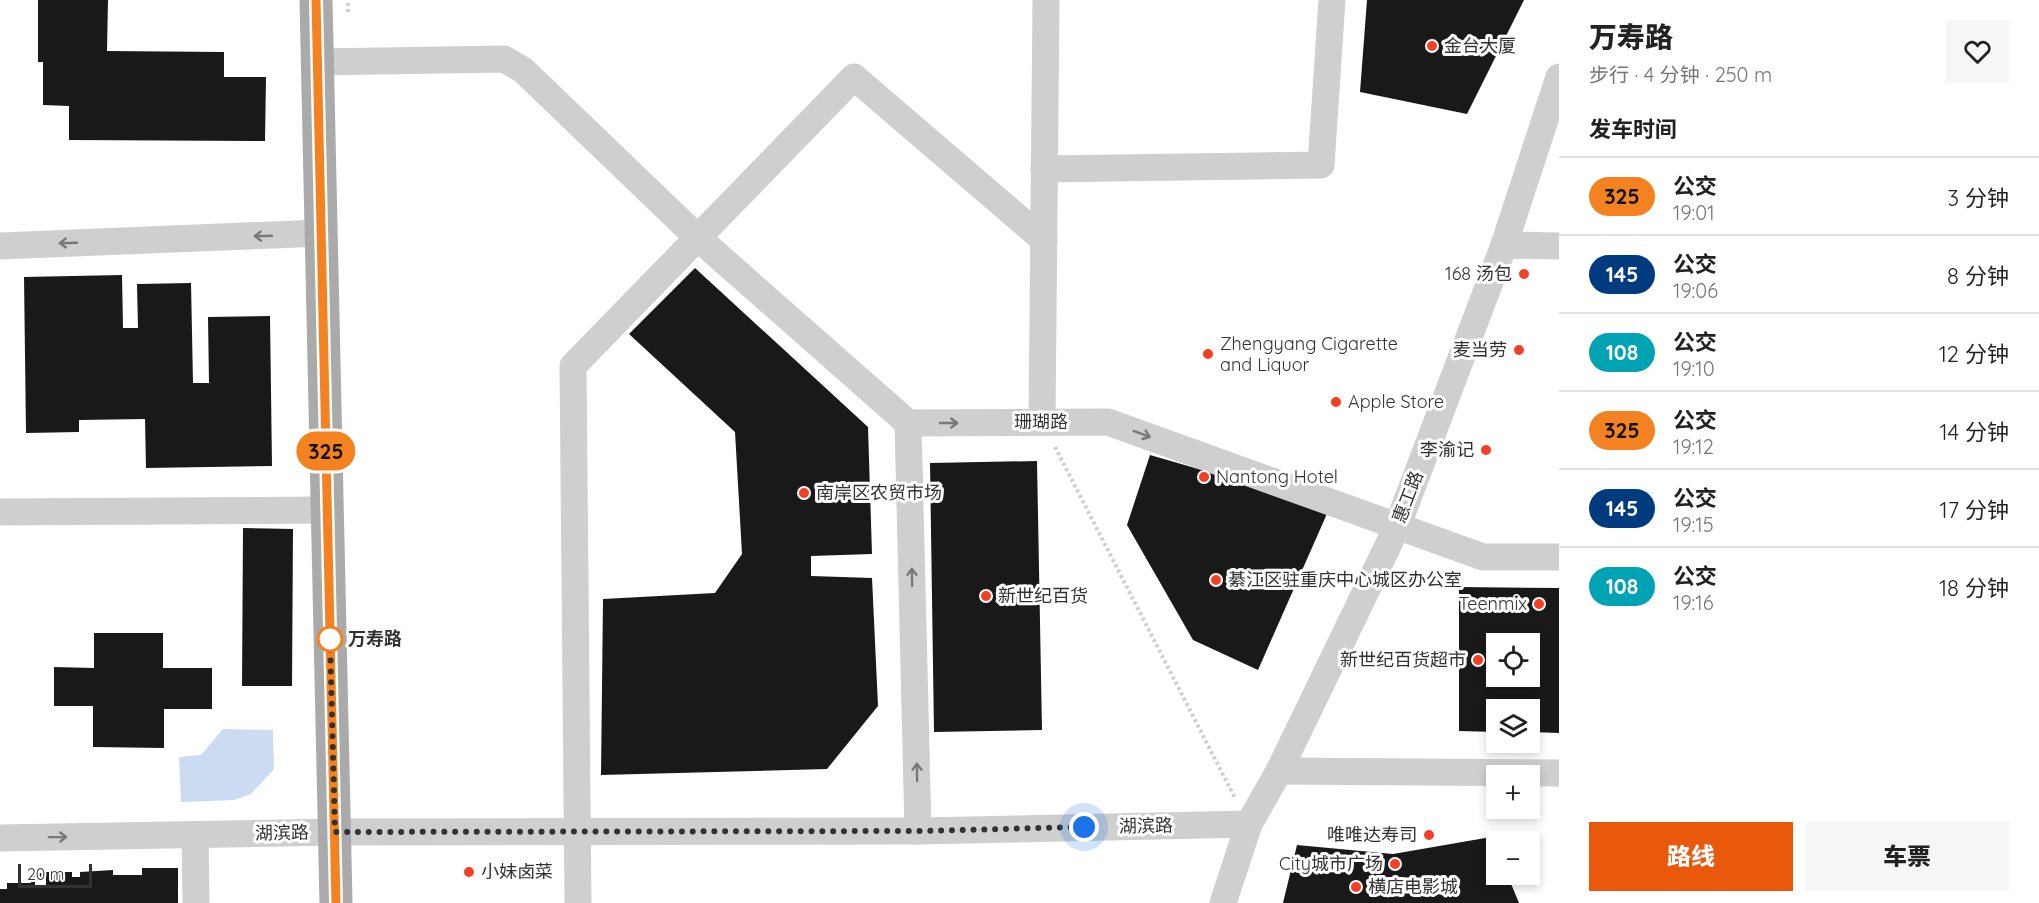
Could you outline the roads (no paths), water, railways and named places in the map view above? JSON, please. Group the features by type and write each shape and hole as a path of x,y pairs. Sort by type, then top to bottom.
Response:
{"main road":[{"path":"316,0 336,903"}],"street":[{"path":"1042,422 1046,0"},
{"path":"1044,170 1321,165 1332,0"},
{"path":"317,62 504,59 523,70 698,238 908,423 918,831"},
{"path":"578,903 573,366 854,77 1044,240"},
{"name":"惠工路","path":"1222,903 1249,824 1279,771 1397,527 1504,245 1559,77"},
{"path":"0,246 321,234"},
{"path":"1504,245 1559,246"},
{"name":"珊瑚路","path":"908,423 1108,422 1484,557 1559,557"},
{"path":"0,512 328,510"},
{"path":"1279,771 1559,773"},
{"name":"湖滨路","path":"0,838 335,832 918,831 1249,824"},
{"path":"195,835 196,903"}],"water":[{"path":"223,729 273,730 274,769 251,794 234,800 181,802 179,757 201,755"}],"place":[{"name":"金台大厦","path":"1432,46"},
{"name":"168 汤包","path":"1524,274"},
{"name":"麦当劳","path":"1519,350"},
{"name":"Zhengyang Cigarette and Liquor","path":"1208,354"},
{"name":"Apple Store","path":"1336,402"},
{"name":"李渝记","path":"1486,450"},
{"name":"Nantong Hotel","path":"1204,477"},
{"name":"南岸区农贸市场","path":"804,493"},
{"name":"綦江区驻重庆中心城区办公室","path":"1216,580"},
{"name":"新世纪百货","path":"986,596"},
{"name":"Teenmix","path":"1539,604"},
{"name":"万寿路","path":"330,639"},
{"name":"新世纪百货超市","path":"1478,660"},
{"name":"唯唯达寿司","path":"1429,835"},
{"name":"City城市广场","path":"1395,864"},
{"name":"小妹卤菜","path":"469,872"},
{"name":"横店电影城","path":"1356,887"}]}
